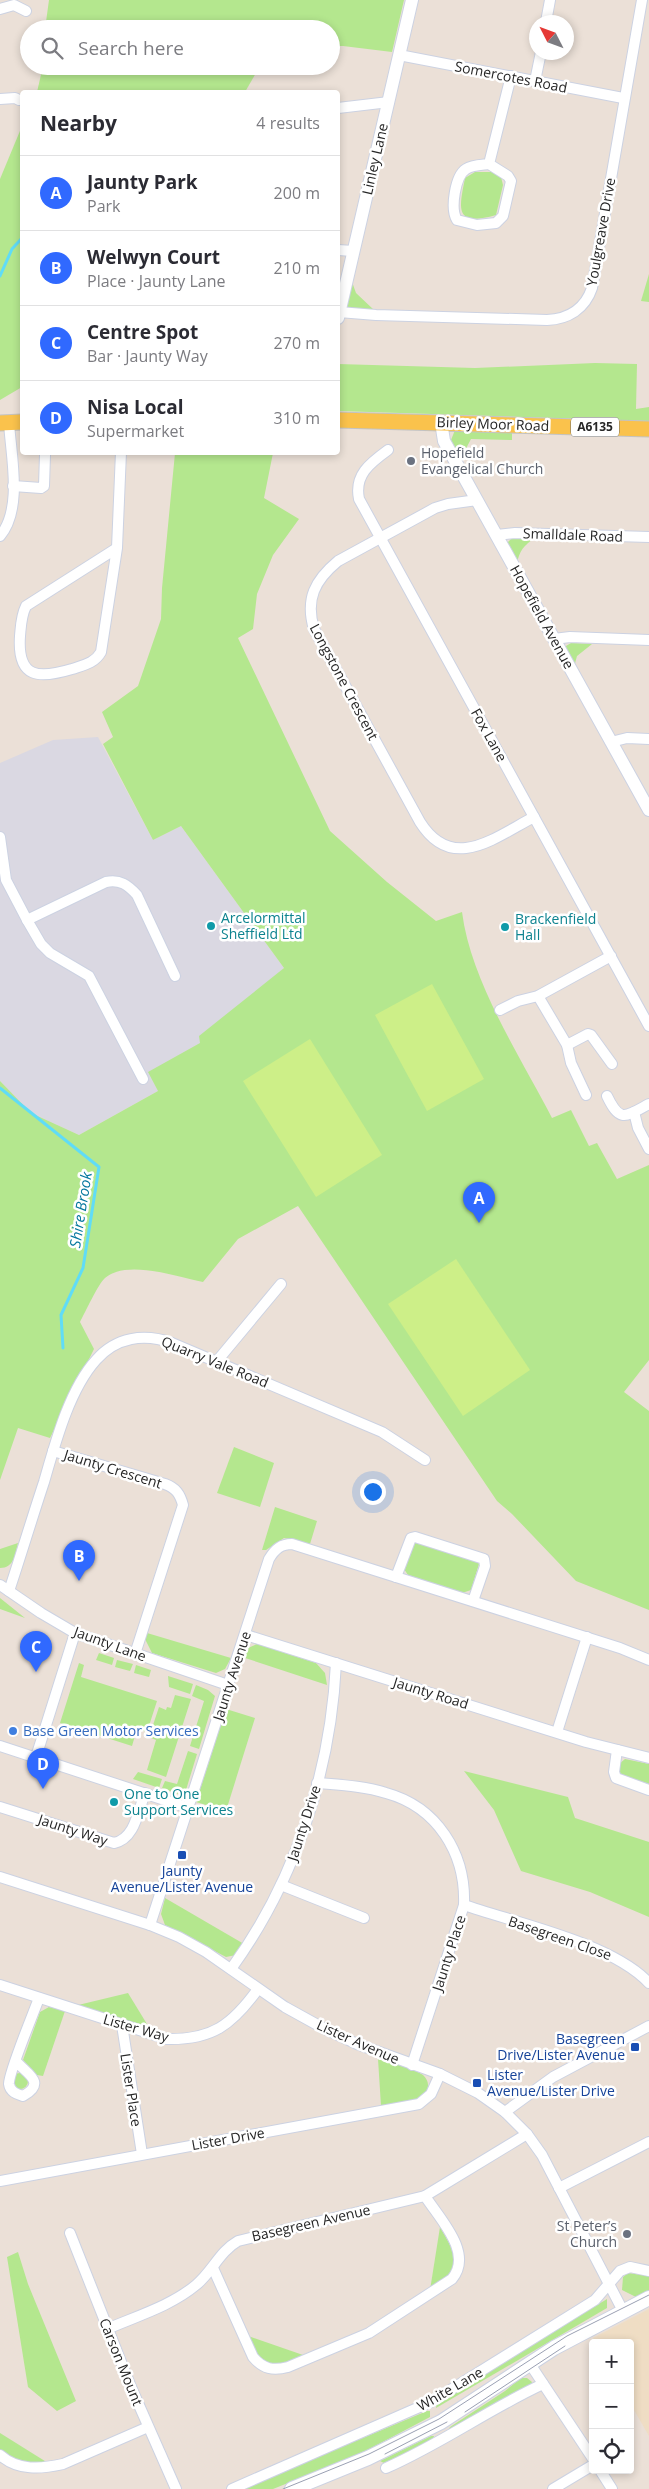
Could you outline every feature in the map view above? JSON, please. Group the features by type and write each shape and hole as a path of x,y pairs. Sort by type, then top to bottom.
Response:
{"main road":[{"name":"Birley Moor Road","path":"340,420 649,428"},
{"name":"White Lane","path":"292,2489 368,2458 441,2422 571,2338 649,2298"}],"street":[{"name":"Linley Lane","path":"340,307 412,0"},
{"path":"547,15 550,0"},
{"name":"Youlgreave Drive","path":"340,315 547,320 564,318 578,310 589,296 592,288 623,98 642,0"},
{"path":"0,9 14,5 26,11"},
{"name":"Somercotes Road","path":"399,55 623,98"},
{"path":"535,81 539,60"},
{"path":"489,164 510,76"},
{"path":"0,99 15,98 19,100"},
{"path":"340,108 389,102"},
{"path":"489,164 508,176 511,181 503,216 500,220 489,224 477,225 458,220 453,214 453,204 461,174 470,166 489,164"},
{"path":"340,250 354,250"},
{"name":"Hopefield Avenue","path":"441,422 444,441 649,810"},
{"path":"0,536 10,520 14,506 11,423"},
{"name":"Fox Lane","path":"388,450 365,469 359,479 357,489 359,499 649,1026"},
{"path":"13,486 41,488 44,486 45,455"},
{"path":"117,548 26,606 22,615 20,658 24,666 34,673 48,676 90,663 102,652 117,548 121,455"},
{"name":"Longstone Crescent","path":"477,500 435,508 329,568 315,588 309,609 314,629 426,832 445,847 468,849 534,817"},
{"name":"Smalldale Road","path":"497,535 515,533 649,537"},
{"path":"554,639 570,637 649,640"},
{"path":"611,742 627,738 649,739"},
{"path":"0,837 6,880 41,944 50,953 89,976 143,1079"},
{"path":"27,920 106,882 120,882 137,895 175,976"},
{"path":"500,1010 518,1001 538,996 611,956"},
{"path":"538,996 567,1045 571,1063 586,1095"},
{"path":"567,1045 591,1034 612,1064"},
{"path":"607,1096 617,1114 634,1112 649,1104"},
{"path":"634,1112 638,1128 649,1149"},
{"path":"217,1361 281,1284"},
{"name":"Quarry Vale Road","path":"53,1451 66,1415 83,1378 96,1360 116,1344 139,1336 150,1336 217,1361 382,1432 425,1460"},
{"name":"Jaunty Crescent","path":"9,1591 53,1451 174,1488 181,1499 182,1505 135,1654"},
{"path":"396,1577 411,1538 415,1537 484,1559 485,1566 473,1601"},
{"name":"Jaunty Avenue","path":"150,1925 246,1635 269,1559 284,1544 300,1546 587,1637 634,1652 649,1660"},
{"name":"Jaunty Lane","path":"0,1585 75,1633 228,1685"},
{"path":"36,1757 75,1633"},
{"name":"Jaunty Road","path":"246,1635 557,1732 649,1758"},
{"path":"557,1732 587,1637"},
{"name":"Jaunty Drive","path":"232,1969 248,1946 281,1885 299,1844 318,1783 331,1727 336,1663"},
{"path":"0,1746 189,1808"},
{"path":"617,1750 614,1772 616,1778 649,1790"},
{"name":"Jaunty Place","path":"318,1783 386,1793 419,1809 433,1819 445,1833 459,1863 463,1878 464,1905 412,2065"},
{"name":"Jaunty Way","path":"0,1807 114,1844 126,1839 132,1831 145,1793"},
{"name":"Lister Avenue","path":"0,1877 150,1925 179,1937 232,1969 258,1989 323,2028 357,2044 440,2074 478,2093 505,2112 527,2134 542,2155 623,2311"},
{"path":"281,1885 364,1918"},
{"name":"Basegreen Close","path":"464,1905 605,1952 634,1970 649,1983"},
{"name":"Lister Way","path":"0,1985 167,2039 196,2038 210,2034 233,2020 258,1989"},
{"path":"16,2061 39,1998"},
{"name":"Lister Place","path":"122,2025 142,2154"},
{"path":"505,2112 553,2076 649,2026"},
{"name":"Lister Drive","path":"0,2181 418,2104 431,2094 440,2074"},
{"name":"Basegreen Avenue","path":"107,2329 178,2299 213,2268 226,2250 238,2241 425,2196 527,2134"},
{"path":"559,2188 649,2142"},
{"path":"213,2268 253,2357 259,2364 268,2369 278,2370 288,2367 369,2333 452,2279 458,2273 459,2249 425,2196"},
{"name":"Carson Mount","path":"70,2233 107,2329 176,2489"},
{"name":"White Lane","path":"232,2489 431,2402 595,2300 610,2284 616,2274 625,2268 630,2267 649,2271"},
{"path":"530,2364 589,2453"},
{"path":"386,2468 418,2454 500,2405 543,2384"},
{"path":"0,2455 16,2465 36,2469 52,2467 148,2427"},
{"path":"553,2489 589,2467"},
{"path":"603,2474 612,2489"}],"shaded area":[{"path":"98,737 153,840 181,826 284,968 201,1043 149,1072 158,1091 79,1135 31,1113 0,1081 0,763 53,740"},
{"path":"649,2309 649,2436 634,2410 634,2339 593,2338"}],"green space":[{"path":"49,0 404,0 392,52 340,46 340,20 46,20"},
{"path":"41,75 255,75 246,90 37,90"},
{"path":"20,131 20,388 0,400 0,179"},
{"path":"475,172 492,172 501,177 503,185 496,215 473,219 466,217 462,213 461,199 465,178"},
{"path":"649,274 649,302 641,301"},
{"path":"351,279 356,293 374,310 346,308"},
{"path":"595,363 637,364 636,409 649,407 649,421 340,411 340,364 475,368"},
{"path":"455,430 512,431 512,440 471,439 461,458 451,440"},
{"path":"175,455 273,455 264,498 299,519 273,555 257,594 253,629 238,638 330,831 387,882 436,921 462,912 475,965 486,992 552,1118 571,1110 589,1146 597,1143 617,1179 649,1165 649,1360 624,1392 649,1411 649,1610 576,1581 512,1514 497,1501 298,1206 238,1239 203,1282 153,1271 139,1270 126,1270 105,1278 95,1292 80,1322 94,1349 50,1438 18,1428 0,1480 0,1081 31,1113 79,1135 158,1091 148,1072 200,1043 199,1036 284,968 181,826 153,840 103,744 113,737 102,712 138,686 161,619 162,588"},
{"path":"513,537 535,538 523,549 517,564 508,548 508,542"},
{"path":"571,643 592,644 577,656 574,667 566,652 566,646"},
{"path":"432,984 484,1079 427,1111 375,1015"},
{"path":"310,1039 382,1155 316,1197 243,1081"},
{"path":"456,1259 530,1370 463,1416 388,1304"},
{"path":"234,1447 274,1463 260,1507 217,1493"},
{"path":"275,1507 317,1521 310,1544 284,1538 266,1550 262,1550"},
{"path":"416,1542 475,1559 479,1564 471,1590 462,1593 408,1575 404,1569 413,1543"},
{"path":"18,1543 11,1563 0,1568 0,1549"},
{"path":"0,1598 25,1618 0,1609"},
{"path":"147,1633 231,1658 225,1669 216,1673 152,1653 145,1639"},
{"path":"257,1644 316,1663 325,1673 327,1685 242,1657 248,1648"},
{"path":"99,1653 114,1658 112,1665 96,1660"},
{"path":"117,1660 133,1664 130,1671 115,1667"},
{"path":"79,1663 84,1665 81,1677 157,1701 147,1732 137,1729 132,1746 60,1723"},
{"path":"136,1665 151,1670 149,1677 134,1673"},
{"path":"168,1676 193,1684 190,1694 169,1687"},
{"path":"196,1685 208,1690 215,1696 199,1749 190,1746 204,1701 192,1696"},
{"path":"175,1695 191,1699 166,1777 147,1770 156,1740 149,1737 159,1707 166,1710 167,1707 171,1708"},
{"path":"226,1709 255,1718 226,1811 196,1802"},
{"path":"188,1751 197,1754 186,1790 177,1794 162,1788 165,1781 177,1784"},
{"path":"625,1759 649,1764 649,1786 619,1774 619,1764"},
{"path":"464,1771 568,1797 575,1818 649,1842 649,1917 590,1892 521,1871 494,1810"},
{"path":"138,1772 162,1779 159,1788 133,1779"},
{"path":"165,1898 244,1944 236,1955 226,1957 165,1925 161,1914"},
{"path":"128,1993 150,2029 74,2006"},
{"path":"49,2007 65,2011 43,2076 37,2075 23,2060 40,2012"},
{"path":"378,2059 407,2067 423,2075 428,2082 427,2091 423,2096 410,2102 381,2106"},
{"path":"20,2073 26,2075 28,2081 26,2087 20,2089 14,2087 12,2081 14,2075"},
{"path":"440,2227 454,2255 454,2262 448,2275 430,2290"},
{"path":"18,2252 28,2284 76,2401 57,2411 28,2387 7,2257"},
{"path":"628,2273 649,2276 649,2292 636,2297 622,2290 623,2277"},
{"path":"607,2299 607,2308 436,2408 437,2403"},
{"path":"248,2336 303,2355 283,2363 269,2364 258,2355"},
{"path":"521,2378 527,2378 532,2382 531,2385 447,2432 450,2427 505,2391"},
{"path":"430,2411 430,2417 360,2454 273,2489 241,2489"},
{"path":"0,2433 48,2463 29,2463 17,2460 6,2454 0,2450"},
{"path":"434,2436 433,2439 384,2463 380,2461"}],"waterway":[{"name":"Shire Brook","path":"0,276 12,249 20,240"},
{"name":"Shire Brook","path":"0,1088 99,1167 83,1268 61,1315 63,1348"}],"tram line":[{"path":"283,2489 369,2454 439,2419 567,2336 649,2295"},
{"path":"465,2412 565,2346"},
{"path":"385,2454 447,2422"}],"place":[{"name":"Hopefield Evangelical Church","path":"411,461"},
{"name":"Arcelormittal Sheffield Ltd","path":"211,926"},
{"name":"Brackenfield Hall","path":"505,927"},
{"name":"Jaunty Park","path":"479,1223"},
{"name":"Welwyn Court","path":"79,1581"},
{"name":"Centre Spot","path":"36,1672"},
{"name":"Base Green Motor Services","path":"13,1731"},
{"name":"Nisa Local","path":"43,1789"},
{"name":"One to One Support Services","path":"114,1802"},
{"name":"Jaunty Avenue/Lister Avenue","path":"182,1855"},
{"name":"Basegreen Drive/Lister Avenue","path":"635,2047"},
{"name":"Lister Avenue/Lister Drive","path":"477,2083"},
{"name":"St Peter’s Church","path":"627,2234"}]}
